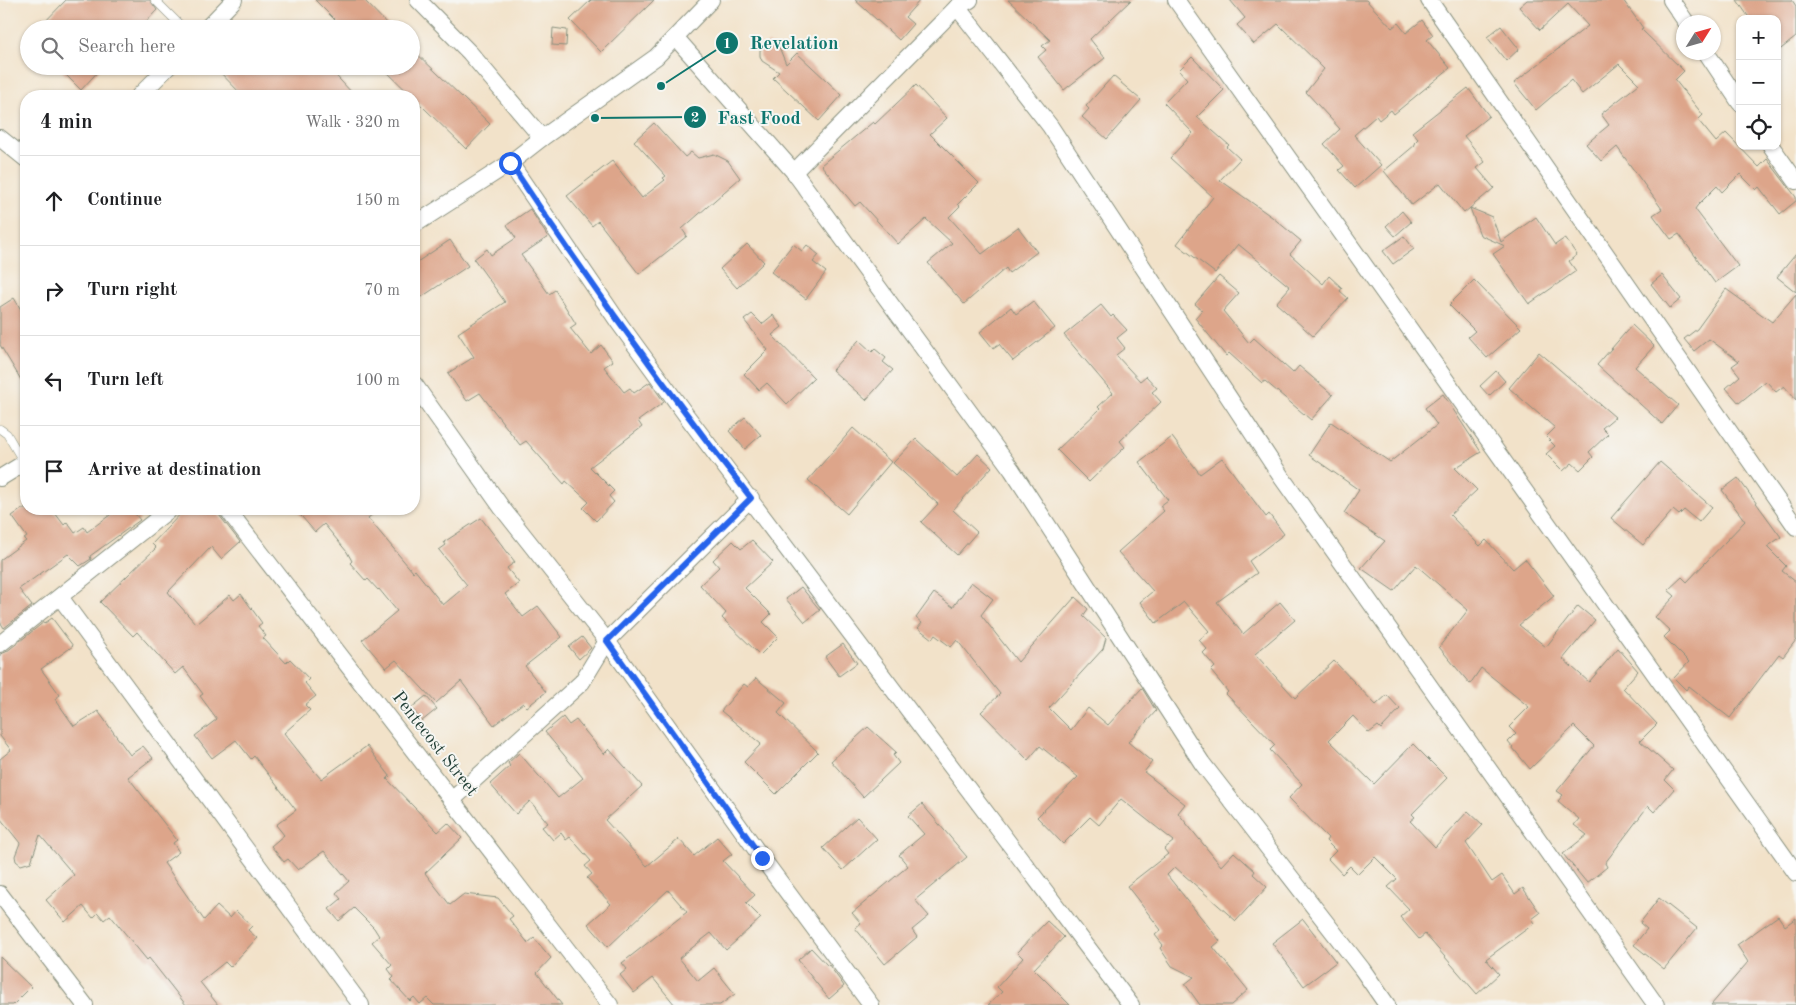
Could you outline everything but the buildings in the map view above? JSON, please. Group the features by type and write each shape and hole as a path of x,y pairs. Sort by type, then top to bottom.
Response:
{"street":[{"path":"215,20 234,0"},
{"path":"418,0 470,53 542,138"},
{"path":"420,221 510,163 656,57 711,0"},
{"path":"1176,0 1796,873"},
{"path":"1429,0 1796,527"},
{"path":"1671,0 1681,15"},
{"path":"794,172 964,4 1050,126 1282,478 1656,1005"},
{"path":"676,38 794,172 1012,470 1202,763 1388,1005"},
{"path":"1711,60 1736,97"},
{"path":"145,90 160,75"},
{"path":"0,138 20,154"},
{"path":"1774,150 1796,181"},
{"path":"510,163 619,323 686,416 751,498 1132,1005"},
{"path":"420,392 502,508 607,641 762,858 871,1005"},
{"path":"0,478 20,465"},
{"path":"452,800 582,682 607,641 751,498"},
{"path":"0,644 162,515"},
{"name":"Pentecost Street","path":"232,515 610,1005"},
{"path":"60,597 362,1005"},
{"path":"0,894 85,1005"}],"lane":[{"path":"155,0 175,20"},
{"path":"0,429 7,434 20,454"}],"place":[{"name":"Revelation","path":"661,86"},
{"name":"Fast Food","path":"595,118"}],"route":[{"path":"510,163 619,323 686,416 751,498 607,641 762,858"}]}
